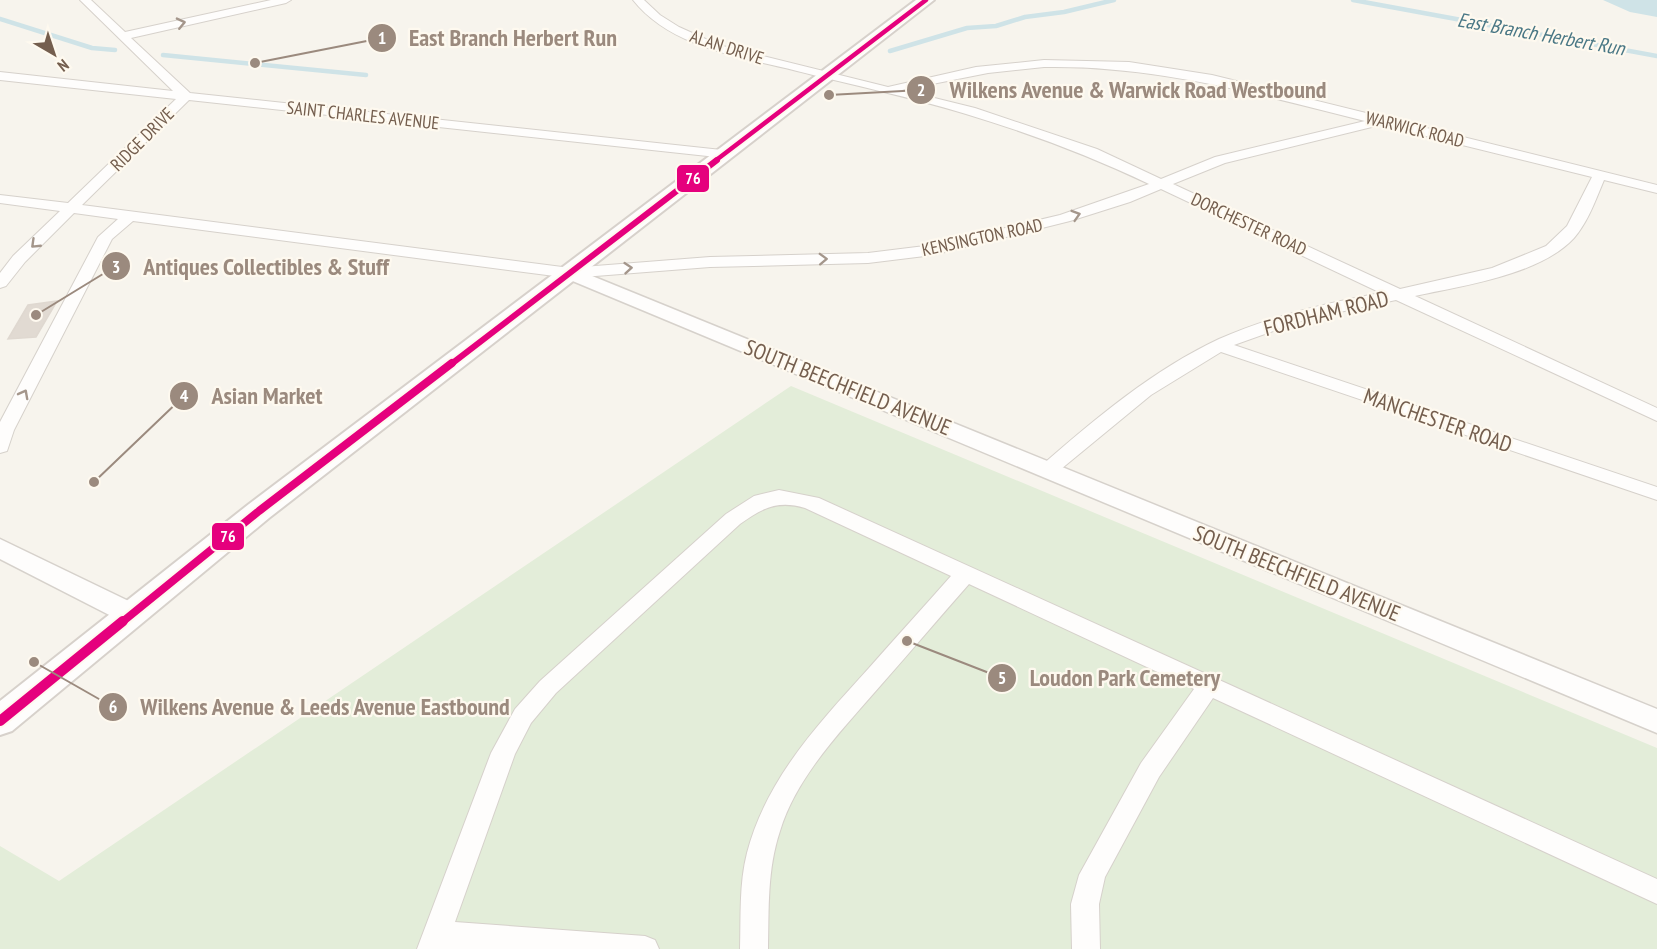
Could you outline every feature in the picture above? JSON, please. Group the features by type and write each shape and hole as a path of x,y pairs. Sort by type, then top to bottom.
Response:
{"main road":[{"path":"0,721 259,511 926,0"}],"street":[{"name":"RIDGE DRIVE","path":"0,283 19,259 186,96 85,0"},
{"path":"123,36 286,0"},
{"name":"ALAN DRIVE","path":"638,0 656,17 692,38 744,55 826,75"},
{"name":"WARWICK ROAD","path":"887,90 989,69 1016,66 1072,63 1153,69 1212,79 1657,189"},
{"name":"SAINT CHARLES AVENUE","path":"0,75 726,154"},
{"name":"DORCHESTER ROAD","path":"826,75 970,111 1049,136 1163,184 1657,415"},
{"name":"KENSINGTON ROAD","path":"570,273 710,261 868,258 933,250 1065,218 1125,200 1220,160 1380,120"},
{"name":"FORDHAM ROAD","path":"1048,470 1130,400 1166,376 1219,346 1254,331 1294,318 1491,273 1525,262 1568,236 1600,174"},
{"name":"SOUTH BEECHFIELD AVENUE","path":"0,199 570,273 1657,721"},
{"path":"0,447 5,430 106,237 130,216"},
{"name":"MANCHESTER ROAD","path":"1219,346 1657,494"},
{"path":"645,949 434,942 503,753 523,716 548,687 752,504 770,497 792,496 812,503 1657,892"},
{"path":"0,548 131,614"},
{"path":"754,949 755,900 760,853 776,807 808,756 838,717 965,574"},
{"path":"1086,949 1085,904 1092,875 1150,770 1209,685"}],"green space":[{"path":"791,386 1657,748 1657,949 0,949 0,846 59,881"}],"shaded area":[{"path":"1603,0 1657,0 1657,17 1630,12"}],"building":[{"path":"57,301 36,337 8,339 28,305"}],"waterway":[{"name":"East Branch Herbert Run","path":"890,51 967,28 996,26 1025,17 1064,12 1114,0"},
{"name":"East Branch Herbert Run","path":"1353,0 1657,56"},
{"name":"East Branch Herbert Run","path":"0,19 92,48 115,50"},
{"name":"East Branch Herbert Run","path":"163,55 366,75"}],"transit line":[{"name":"76","path":"0,721 259,511 926,0"}],"place":[{"name":"East Branch Herbert Run","path":"255,63"},
{"name":"Wilkens Avenue & Warwick Road Westbound","path":"829,95"},
{"name":"Antiques Collectibles & Stuff","path":"36,315"},
{"name":"Asian Market","path":"94,482"},
{"name":"Loudon Park Cemetery","path":"907,641"},
{"name":"Wilkens Avenue & Leeds Avenue Eastbound","path":"34,662"}]}
